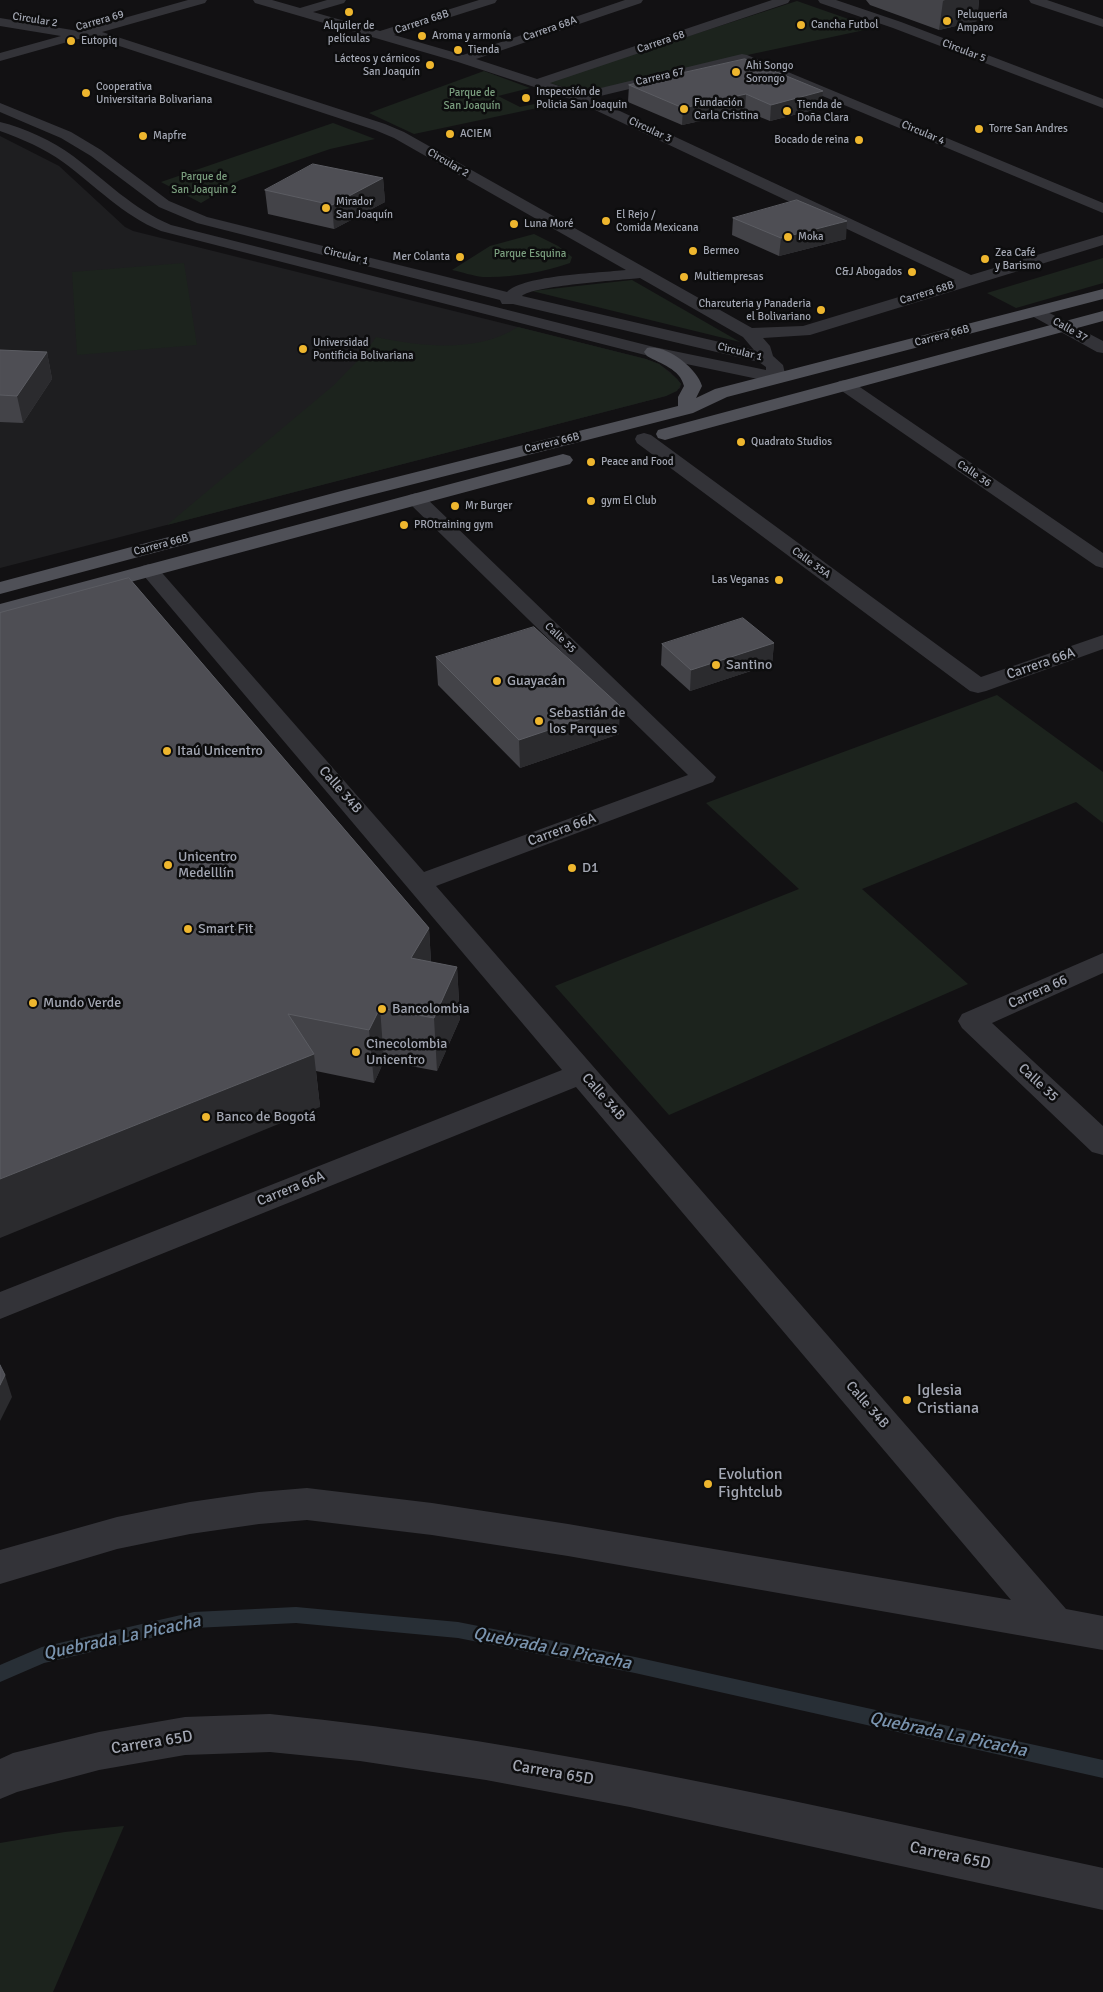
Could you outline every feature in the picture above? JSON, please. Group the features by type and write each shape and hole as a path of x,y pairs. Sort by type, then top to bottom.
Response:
{"main road":[{"name":"Carrera 66B","path":"0,588 352,494 687,409 771,366 821,368 1103,294"},
{"name":"Carrera 66B","path":"615,447 1103,316"},
{"path":"653,352 682,369 690,377 693,386 687,397 687,409"},
{"path":"755,410 766,398 771,366 845,385"},
{"name":"Carrera 66B","path":"0,610 577,456"},
{"path":"27,625 70,591"}],"street":[{"name":"Carrera 69","path":"0,57 172,0"},
{"name":"Carrera 69","path":"95,32 201,0"},
{"name":"Circular 3","path":"259,0 463,59 578,97 968,280"},
{"path":"300,12 340,0"},
{"name":"Carrera 68B","path":"381,35 491,0"},
{"name":"Carrera 68A","path":"463,59 637,0"},
{"name":"Carrera 68","path":"537,83 784,0"},
{"name":"Circular 5","path":"824,0 897,25 1103,104"},
{"path":"1035,0 1103,23"},
{"name":"Circular 2","path":"0,14 79,31"},
{"name":"Circular 2","path":"0,22 62,32 95,32 399,135 749,333 761,346 771,366"},
{"name":"Carrera 69","path":"0,49 62,32"},
{"name":"Carrera 67","path":"578,97 742,58"},
{"name":"Circular 4","path":"742,58 1103,208"},
{"name":"Circular 1","path":"0,107 66,136 96,153 164,204 202,220 771,366"},
{"name":"Circular 1","path":"0,126 68,159 128,208 154,224 258,253 653,352 771,366"},
{"name":"Carrera 68B","path":"749,333 804,331 1103,240"},
{"path":"495,312 519,290 542,284 641,273"},
{"name":"Calle 37","path":"1038,312 1103,348"},
{"name":"Calle 36","path":"845,385 1103,562"},
{"name":"Calle 35A","path":"644,439 978,686"},
{"name":"Calle 35","path":"416,499 704,777"},
{"name":"Calle 34B","path":"149,570 1056,1626"},
{"path":"154,610 190,617"},
{"name":"Carrera 66A","path":"978,686 1103,642"},
{"name":"Carrera 66A","path":"419,883 704,777"},
{"name":"Carrera 66","path":"972,1021 1103,962"},
{"name":"Calle 35","path":"972,1021 1103,1144"},
{"name":"Carrera 66A","path":"0,1306 583,1073"},
{"path":"9,1559 190,1518 259,1508 306,1504 432,1519 560,1539 1103,1633"},
{"name":"Carrera 65D","path":"0,1779 13,1773 99,1751 185,1736 270,1733 360,1742 477,1759 630,1787 1103,1889"}],"shaded area":[{"name":"Universidad Pontificia Bolivariana","path":"0,136 59,166 125,227 133,231 646,359 659,364 670,372 681,384 680,388 666,396 0,568"}],"green space":[{"path":"797,1 874,28 582,93 547,82"},
{"name":"Parque de San Joaquín","path":"484,71 530,88 498,96 520,107 555,100 561,103 414,134 369,113"},
{"name":"Parque de San Joaquin 2","path":"333,123 375,139 330,149 240,180 201,203 161,182"},
{"name":"Parque Esquina","path":"534,234 558,246 572,257 570,263 538,272 505,276 483,277 452,270 490,246"},
{"path":"1103,258 1103,283 1016,308 987,293"},
{"path":"184,263 197,345 77,355 72,272"},
{"path":"632,280 740,342 532,291"},
{"path":"518,327 646,359 659,364 681,384 677,391 666,396 167,525 334,385 366,352 376,337 394,341 449,346 485,341"},
{"path":"997,695 1103,772 1103,823 1076,802 862,889 968,984 669,1115 555,986 799,889 706,803"},
{"path":"124,1826 53,1992 0,1992 0,1843 65,1832"}],"building":[{"path":"745,59 823,91 771,105 746,94 683,108 629,85"},
{"path":"313,164 383,178 332,205 265,190"},
{"path":"797,200 847,221 781,238 733,218"},
{"path":"0,350 47,352 17,396 0,395"},
{"name":"Unicentro Medelllín","path":"129,578 429,928 411,958 457,967 434,1018 380,1008 369,1030 288,1014 314,1054 0,1179 0,613"},
{"path":"743,618 774,643 691,670 662,644"},
{"path":"534,627 620,706 519,740 436,657"},
{"path":"0,1365 5,1375 0,1385"}],"waterway":[{"name":"Quebrada La Picacha","path":"0,1674 42,1655 194,1620 296,1615 458,1630 635,1665 1103,1769"}],"place":[{"name":"Alquiler de películas","path":"349,12"},
{"name":"Peluquería Amparo","path":"947,21"},
{"name":"Cancha Futbol","path":"801,25"},
{"name":"Aroma y armonía","path":"422,36"},
{"name":"Eutopiq","path":"71,41"},
{"name":"Tienda","path":"458,50"},
{"name":"Lácteos y cárnicos San Joaquín","path":"430,65"},
{"name":"Ahi Songo Sorongo","path":"736,72"},
{"name":"Cooperativa Universitaria Bolivariana","path":"86,93"},
{"name":"Inspección de Policia San Joaquin","path":"526,98"},
{"name":"Fundación Carla Cristina","path":"684,109"},
{"name":"Tienda de Doña Clara","path":"787,111"},
{"name":"Torre San Andres","path":"979,129"},
{"name":"ACIEM","path":"450,134"},
{"name":"Mapfre","path":"143,136"},
{"name":"Bocado de reina","path":"859,140"},
{"name":"Mirador San Joaquín","path":"326,208"},
{"name":"El Rejo / Comida Mexicana","path":"606,221"},
{"name":"Luna Moré","path":"514,224"},
{"name":"Moka","path":"788,237"},
{"name":"Bermeo","path":"693,251"},
{"name":"Mer Colanta","path":"460,257"},
{"name":"Zea Café y Barismo","path":"985,259"},
{"name":"C&J Abogados","path":"912,272"},
{"name":"Multiempresas","path":"684,277"},
{"name":"Charcuteria y Panaderia el Bolivariano","path":"821,310"},
{"name":"Universidad Pontificia Bolivariana","path":"303,349"},
{"name":"Quadrato Studios","path":"741,442"},
{"name":"Peace and Food","path":"591,462"},
{"name":"gym El Club","path":"591,501"},
{"name":"Mr Burger","path":"455,506"},
{"name":"PROtraining gym","path":"404,525"},
{"name":"Las Veganas","path":"779,580"},
{"name":"Santino","path":"716,665"},
{"name":"Guayacán","path":"497,681"},
{"name":"Sebastián de los Parques","path":"539,721"},
{"name":"Itaú Unicentro","path":"167,751"},
{"name":"Unicentro Medelllín","path":"168,865"},
{"name":"D1","path":"572,868"},
{"name":"Smart Fit","path":"188,929"},
{"name":"Mundo Verde","path":"33,1003"},
{"name":"Bancolombia","path":"382,1009"},
{"name":"Cinecolombia Unicentro","path":"356,1052"},
{"name":"Banco de Bogotá","path":"206,1117"},
{"name":"Iglesia Cristiana","path":"907,1400"},
{"name":"Evolution Fightclub","path":"708,1484"}]}
